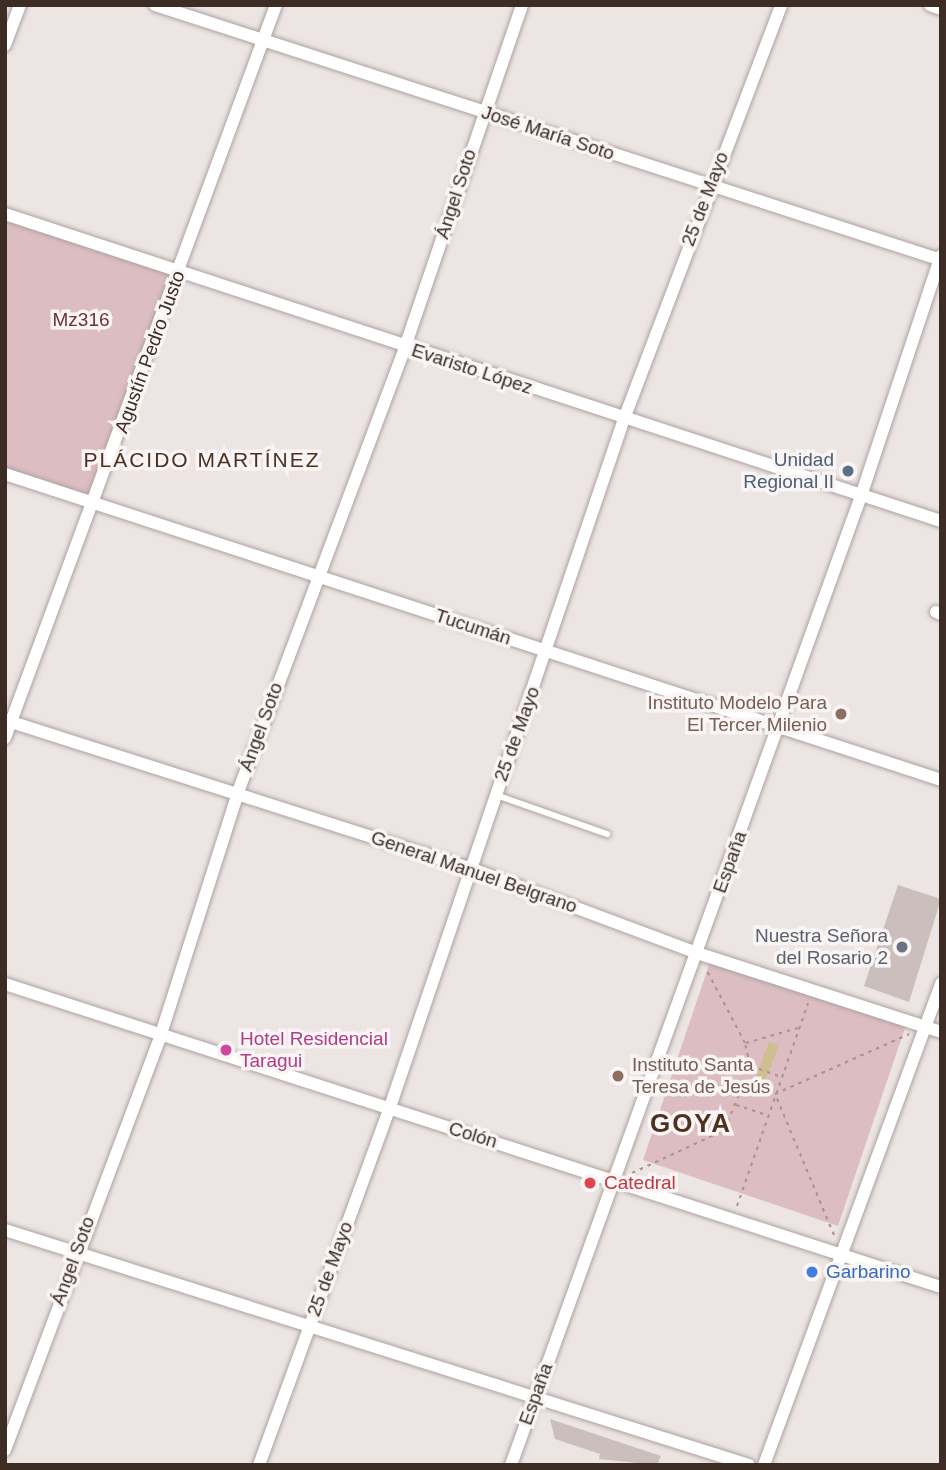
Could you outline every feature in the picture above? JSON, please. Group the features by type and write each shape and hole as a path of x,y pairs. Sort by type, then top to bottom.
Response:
{"street":[{"path":"5,45 20,5"},
{"name":"José María Soto","path":"155,5 940,259"},
{"name":"Agustín Pedro Justo","path":"5,738 8,721 95,504 276,5"},
{"name":"Ángel Soto","path":"5,1450 75,1252 160,1034 238,792 405,347 522,5"},
{"name":"25 de Mayo","path":"259,1465 388,1110 467,867 547,652 624,419 710,185 781,5"},
{"path":"930,5 941,9"},
{"name":"Evaristo López","path":"5,214 941,522"},
{"name":"España","path":"511,1465 534,1396 618,1180 861,496 940,259"},
{"name":"Tucumán","path":"5,474 777,729 941,780"},
{"name":"General Manuel Belgrano","path":"8,721 467,867 697,953 941,1032"},
{"name":"Colón","path":"5,984 388,1110 733,1217 941,1287"},
{"path":"764,1465 941,985"},
{"path":"5,1230 308,1328 534,1396 749,1465"}],"lane":[{"path":"494,794 607,834"}],"path":[{"path":"618,1180 725,1130 750,1065 745,1043 697,953"},
{"path":"733,1217 812,992"},
{"path":"775,1094 925,1027"},
{"path":"745,1043 799,1028"},
{"path":"750,1065 781,1077"},
{"path":"775,1094 843,1255"},
{"path":"735,1105 768,1116"}],"green space":[{"name":"Mz316","path":"5,214 178,273 95,504 5,474"},
{"path":"712,956 907,1022 838,1226 643,1160"}],"shaded area":[{"path":"769,1042 779,1045 759,1097 750,1093"}],"building":[{"name":"Nuestra Señora del Rosario 2","path":"898,885 941,899 909,1002 864,986"},
{"path":"550,1419 661,1456 657,1465 599,1459 600,1454 555,1439"}],"place":[{"name":"Unidad Regional II","path":"848,471"},
{"name":"Instituto Modelo Para El Tercer Milenio","path":"841,714"},
{"name":"Nuestra Señora del Rosario 2","path":"902,947"},
{"name":"Hotel Residencial Taragui","path":"226,1050"},
{"name":"Instituto Santa Teresa de Jesús","path":"618,1076"},
{"name":"Catedral","path":"590,1183"},
{"name":"Garbarino","path":"812,1272"}],"district":[{"name":"PLÁCIDO MARTÍNEZ","path":"202,460"},
{"name":"GOYA","path":"691,1124"}]}
